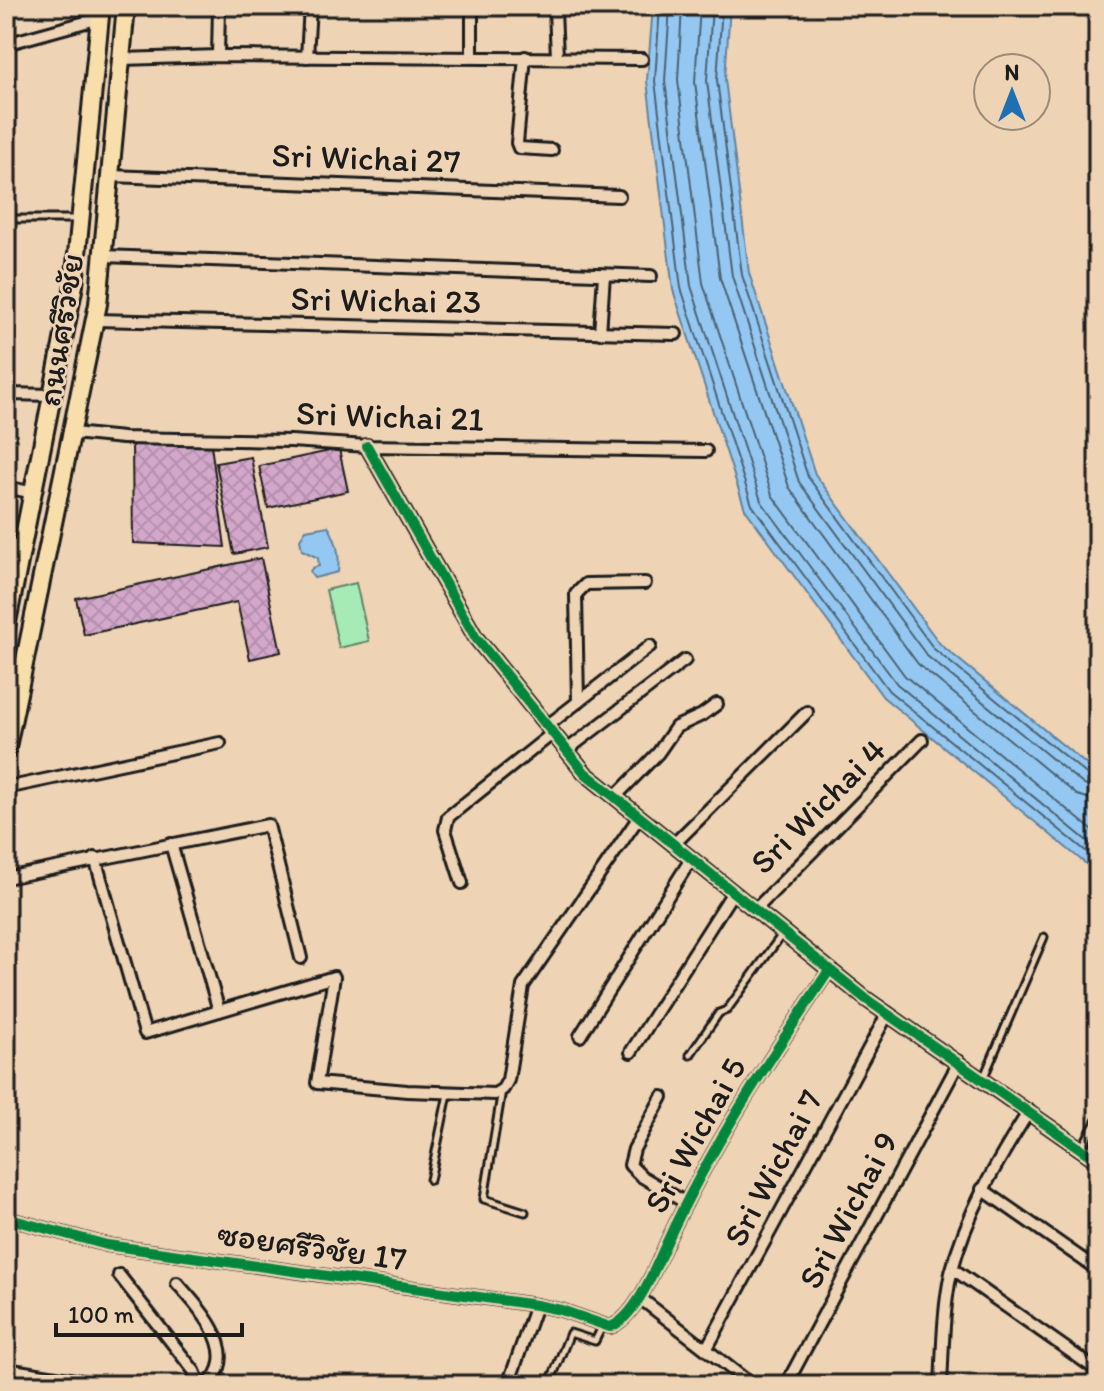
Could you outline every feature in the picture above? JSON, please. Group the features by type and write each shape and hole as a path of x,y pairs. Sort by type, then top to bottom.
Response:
{"main road":[{"name":"ถนนศรีวิชัย","path":"6,752 9,720 95,320 126,6"},
{"name":"ถนนศรีวิชัย","path":"8,619 14,546 34,493 74,285 101,12"},
{"path":"8,619 24,625 32,615"}],"street":[{"path":"218,56 219,6"},
{"path":"307,57 310,6"},
{"path":"472,7 472,57"},
{"path":"555,10 557,57"},
{"path":"6,44 101,12"},
{"path":"122,59 218,56 642,59"},
{"path":"525,57 517,143 519,148 526,150 552,150"},
{"name":"Sri Wichai 27","path":"111,176 619,196"},
{"path":"103,256 651,276"},
{"path":"600,333 604,275"},
{"name":"Sri Wichai 23","path":"95,320 676,334"},
{"path":"6,394 54,395"},
{"name":"Sri Wichai 21","path":"73,433 123,438 291,441 367,446 706,451"},
{"path":"367,446 476,638 585,773 866,999 1098,1161"},
{"path":"6,487 34,493"},
{"path":"578,702 576,594 586,584 645,583"},
{"path":"462,883 445,830 448,817 550,730 578,702 650,646"},
{"path":"567,750 685,660"},
{"path":"615,797 658,753 676,727 717,704"},
{"path":"673,845 807,712"},
{"name":"Sri Wichai 4","path":"755,910 922,740"},
{"path":"6,788 220,743"},
{"path":"95,858 145,1033 334,977 317,1083 495,1094 503,1089 508,1080 523,986 639,817"},
{"path":"6,878 268,825 301,958"},
{"path":"171,844 219,1011"},
{"path":"580,1036 691,859"},
{"path":"631,1052 733,892"},
{"name":"Sri Wichai 5","path":"607,1326 621,1322 640,1298 686,1203 752,1086 830,969"},
{"name":"Sri Wichai 7","path":"707,1348 888,1013"},
{"name":"Sri Wichai 9","path":"786,1385 959,1062"},
{"path":"662,1097 634,1149 630,1165 641,1176 686,1203"},
{"path":"941,1385 945,1317 953,1269 988,1176 1029,1111"},
{"path":"982,1189 1098,1270"},
{"name":"ซอยศรีวิชัย 17","path":"6,1218 107,1245 536,1305 607,1326"},
{"path":"953,1269 1098,1371"},
{"path":"119,1275 194,1371 200,1385"},
{"path":"177,1283 203,1313 215,1333 220,1363 216,1377 207,1385"},
{"path":"640,1298 752,1385"},
{"path":"508,1385 536,1305"},
{"path":"6,1369 106,1385"}],"lane":[{"path":"10,219 81,219"},
{"path":"690,1055 783,933"},
{"path":"983,1079 1044,937"},
{"path":"503,1089 484,1199 525,1212"},
{"path":"430,1180 448,1093"},
{"path":"1081,1149 1098,1120"},
{"path":"549,1385 570,1333 595,1341 607,1326"}],"green space":[{"path":"356,583 369,641 339,648 326,590"}],"water":[{"path":"653,6 730,6 725,79 749,273 815,474 940,644 1098,774 1098,871 883,697 745,509 673,290 647,81"},
{"path":"328,526 337,548 338,572 314,578 310,572 319,566 318,558 302,550 300,539 306,530"}],"building":[{"path":"132,443 211,445 225,547 133,543"},
{"path":"339,449 348,491 268,508 259,466"},
{"path":"251,457 268,547 234,554 216,463"},
{"path":"261,558 281,652 250,659 237,602 84,635 76,598"}],"cycle path":[{"path":"367,446 476,638 585,773 866,999 1098,1161"},
{"path":"6,1218 107,1245 536,1305 610,1327 619,1322 637,1302 722,1137 830,969"}]}
